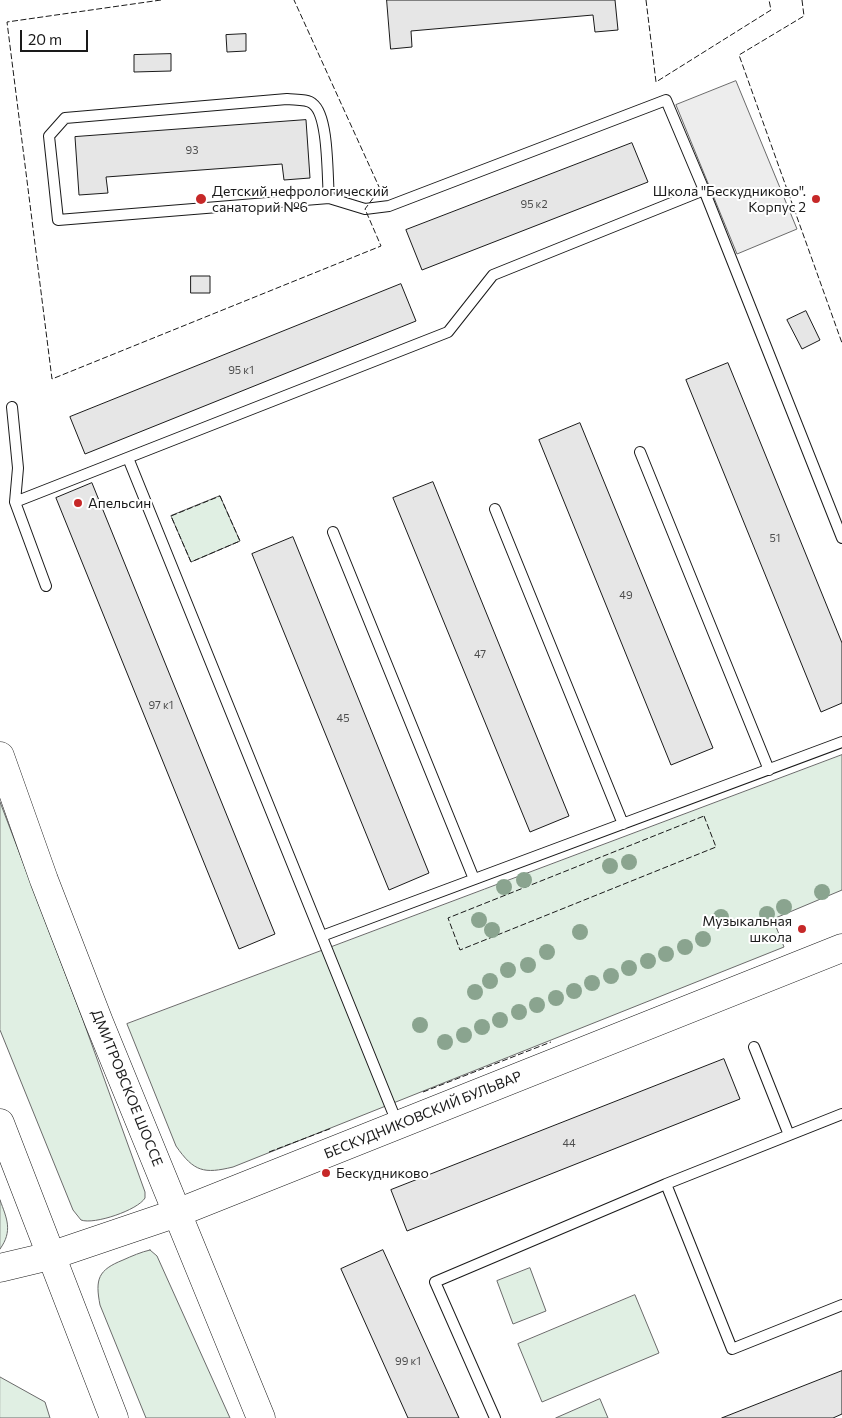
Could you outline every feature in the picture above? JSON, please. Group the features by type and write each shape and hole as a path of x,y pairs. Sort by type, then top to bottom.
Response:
{"main road":[{"name":"ДМИТРОВСКОЕ ШОССЕ","path":"0,756 48,889 177,1213 262,1418"},
{"name":"БЕСКУДНИКОВСКИЙ БУЛЬВАР","path":"0,1268 50,1256 177,1213 842,948"},
{"path":"0,1123 114,1418"}],"lane":[{"path":"328,198 324,135 319,110 312,102 287,99 65,118 49,136 58,220 328,198 366,209 389,206 666,100 704,190 842,538"},
{"path":"15,502 448,332 493,275 704,190"},
{"path":"12,407 18,468 15,502 46,586"},
{"path":"640,452 769,770"},
{"path":"128,458 398,1125"},
{"path":"495,510 623,824"},
{"path":"333,532 474,879"},
{"path":"322,936 842,742"},
{"path":"754,1047 789,1135"},
{"path":"495,1418 435,1282 666,1184 842,1114"},
{"path":"666,1184 732,1349 842,1305"}],"green space":[{"path":"220,496 240,541 191,562 171,516"},
{"path":"842,755 842,890 773,919 784,947 233,1167 214,1170 200,1169 188,1161 176,1146 127,1024"},
{"path":"0,802 83,1020 145,1192 145,1198 141,1203 125,1212 105,1218 81,1220 73,1210 0,1030"},
{"path":"0,1200 7,1219 8,1231 0,1249"},
{"path":"150,1250 157,1256 230,1418 146,1418 100,1305 98,1282 100,1276 108,1268"},
{"path":"530,1268 546,1311 513,1324 497,1281"},
{"path":"635,1295 659,1353 542,1402 518,1344"},
{"path":"0,1377 45,1402 50,1418 0,1418"},
{"path":"600,1399 608,1418 556,1418"}],"shaded area":[{"path":"736,81 797,229 737,254 676,105"}],"building":[{"path":"387,0 615,0 618,30 595,32 593,15 411,31 412,47 391,49"},
{"path":"246,34 246,51 227,52 226,35"},
{"path":"171,54 171,71 134,72 134,55"},
{"path":"306,120 310,178 284,180 282,164 106,177 108,193 79,195 75,137"},
{"path":"632,143 648,182 422,270 406,230"},
{"path":"191,276 210,276 210,293 191,293"},
{"path":"401,284 416,321 85,454 70,417"},
{"path":"806,311 820,340 802,349 787,320"},
{"path":"728,363 842,643 842,703 821,712 686,380"},
{"path":"580,423 713,748 671,765 539,440"},
{"path":"433,482 569,816 530,832 393,498"},
{"path":"92,483 275,934 239,949 56,498"},
{"path":"293,537 429,873 389,890 252,554"},
{"path":"724,1059 740,1099 407,1231 391,1190"},
{"path":"383,1250 459,1418 408,1418 341,1269"},
{"path":"842,1371 842,1414 833,1418 722,1418"}],"fence":[{"path":"161,0 7,22 52,379 381,246 365,209 380,189 294,0"},
{"path":"646,0 656,82 771,10 769,0"},
{"path":"802,0 804,16 739,55 842,343"},
{"path":"220,496 240,541 191,562 171,516 220,496"},
{"path":"704,816 716,847 460,950 448,918 704,816"},
{"path":"423,1092 551,1042"},
{"path":"269,1152 332,1128"}],"place":[{"name":"Детский нефрологический санаторий №6","path":"201,199"},
{"name":"Школа \"Бескудниково\". Корпус 2","path":"816,199"},
{"name":"Апельсин","path":"78,503"},
{"name":"Музыкальная школа","path":"802,929"},
{"name":"Бескудниково","path":"326,1173"}]}
